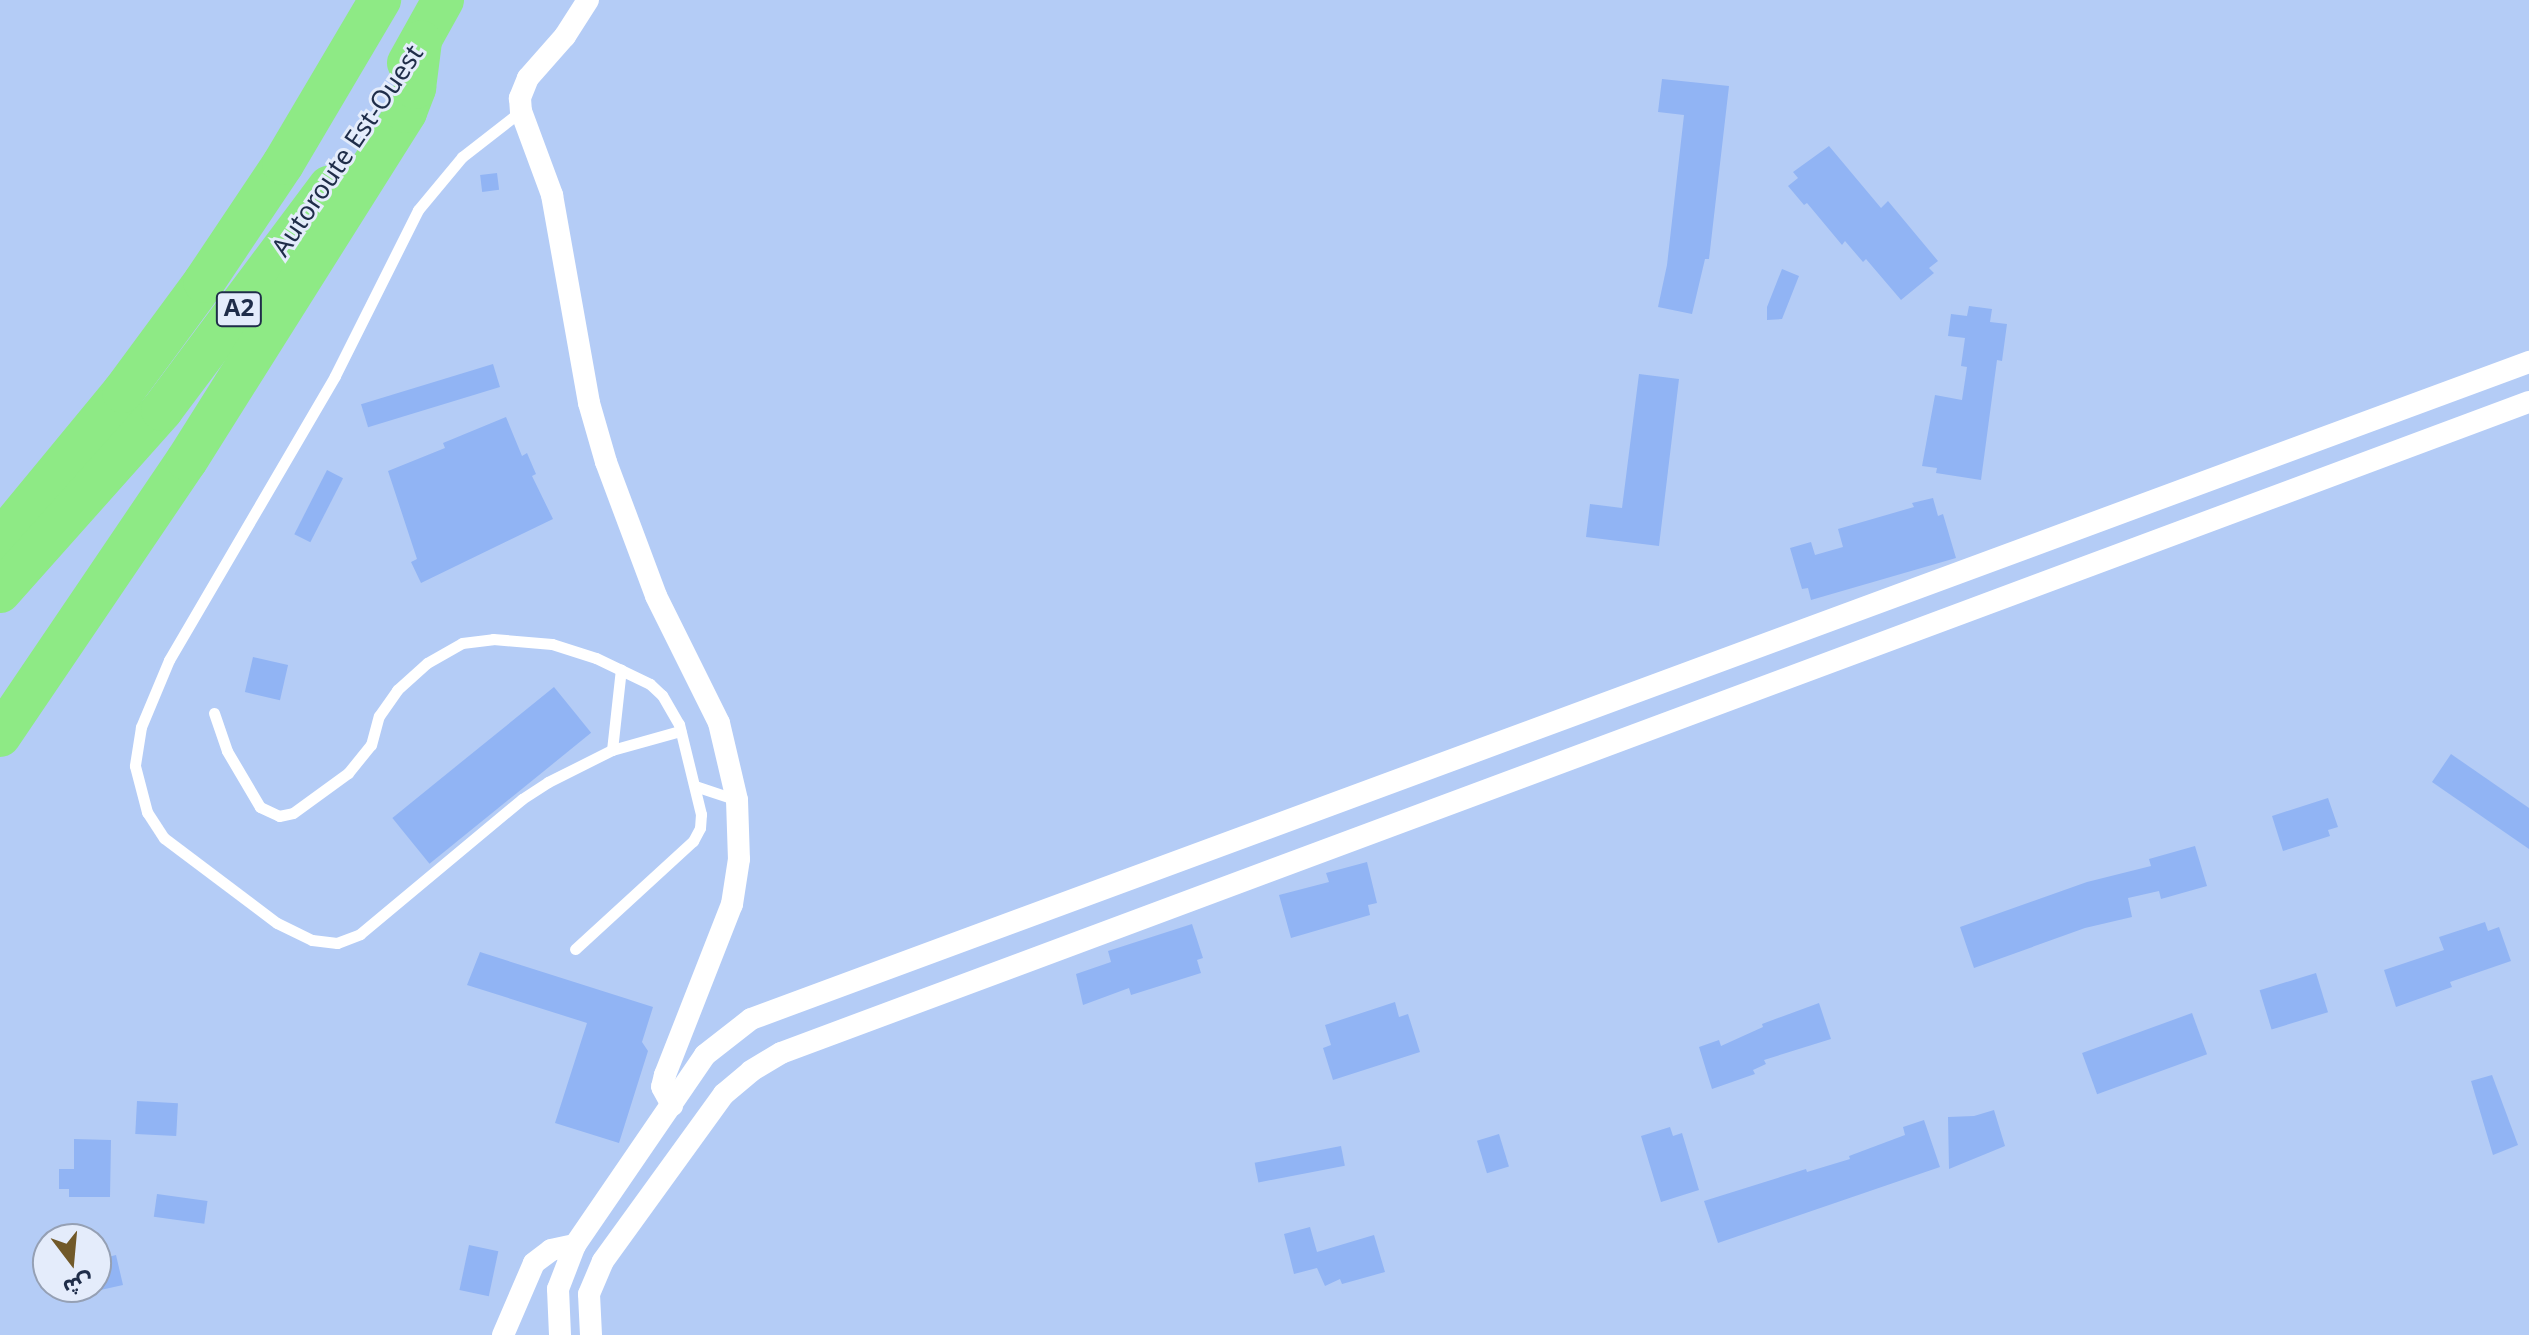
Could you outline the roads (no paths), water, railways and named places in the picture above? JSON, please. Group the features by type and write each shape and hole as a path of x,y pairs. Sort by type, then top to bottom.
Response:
{"highway":[{"name":"Autoroute Est-Ouest","path":"0,541 123,392 204,282 283,164 380,0"},
{"name":"Autoroute Est-Ouest","path":"0,592 110,472 210,349 343,168 443,0"},
{"path":"0,736 187,460 406,112 415,88 421,41"}],"street":[{"path":"588,0 565,36 528,78 520,98 521,111 552,195 589,403 606,462 656,596 719,723 737,800 739,859 732,904 665,1075 662,1087 672,1105"},
{"path":"560,1335 558,1289 575,1245 705,1055 719,1041 769,1012 1671,682 2266,456 2529,362"},
{"path":"591,1335 589,1294 603,1261 724,1094 751,1071 781,1053 2529,402"},
{"path":"503,1335 534,1263 551,1250 575,1245"}],"lane":[{"path":"521,111 462,157 418,210 335,376 169,660 141,727 135,766 147,812 164,838 277,923 312,940 337,943 360,934 522,799 573,767 612,750 680,731"},
{"path":"214,713 227,751 260,807 272,815 286,815 348,773 371,745 379,716 397,690 444,651 462,643 493,639 552,644 621,669 650,684 662,695 680,731 701,814 693,841 575,949"},
{"path":"612,750 621,669"},
{"path":"695,786 737,800"}]}
